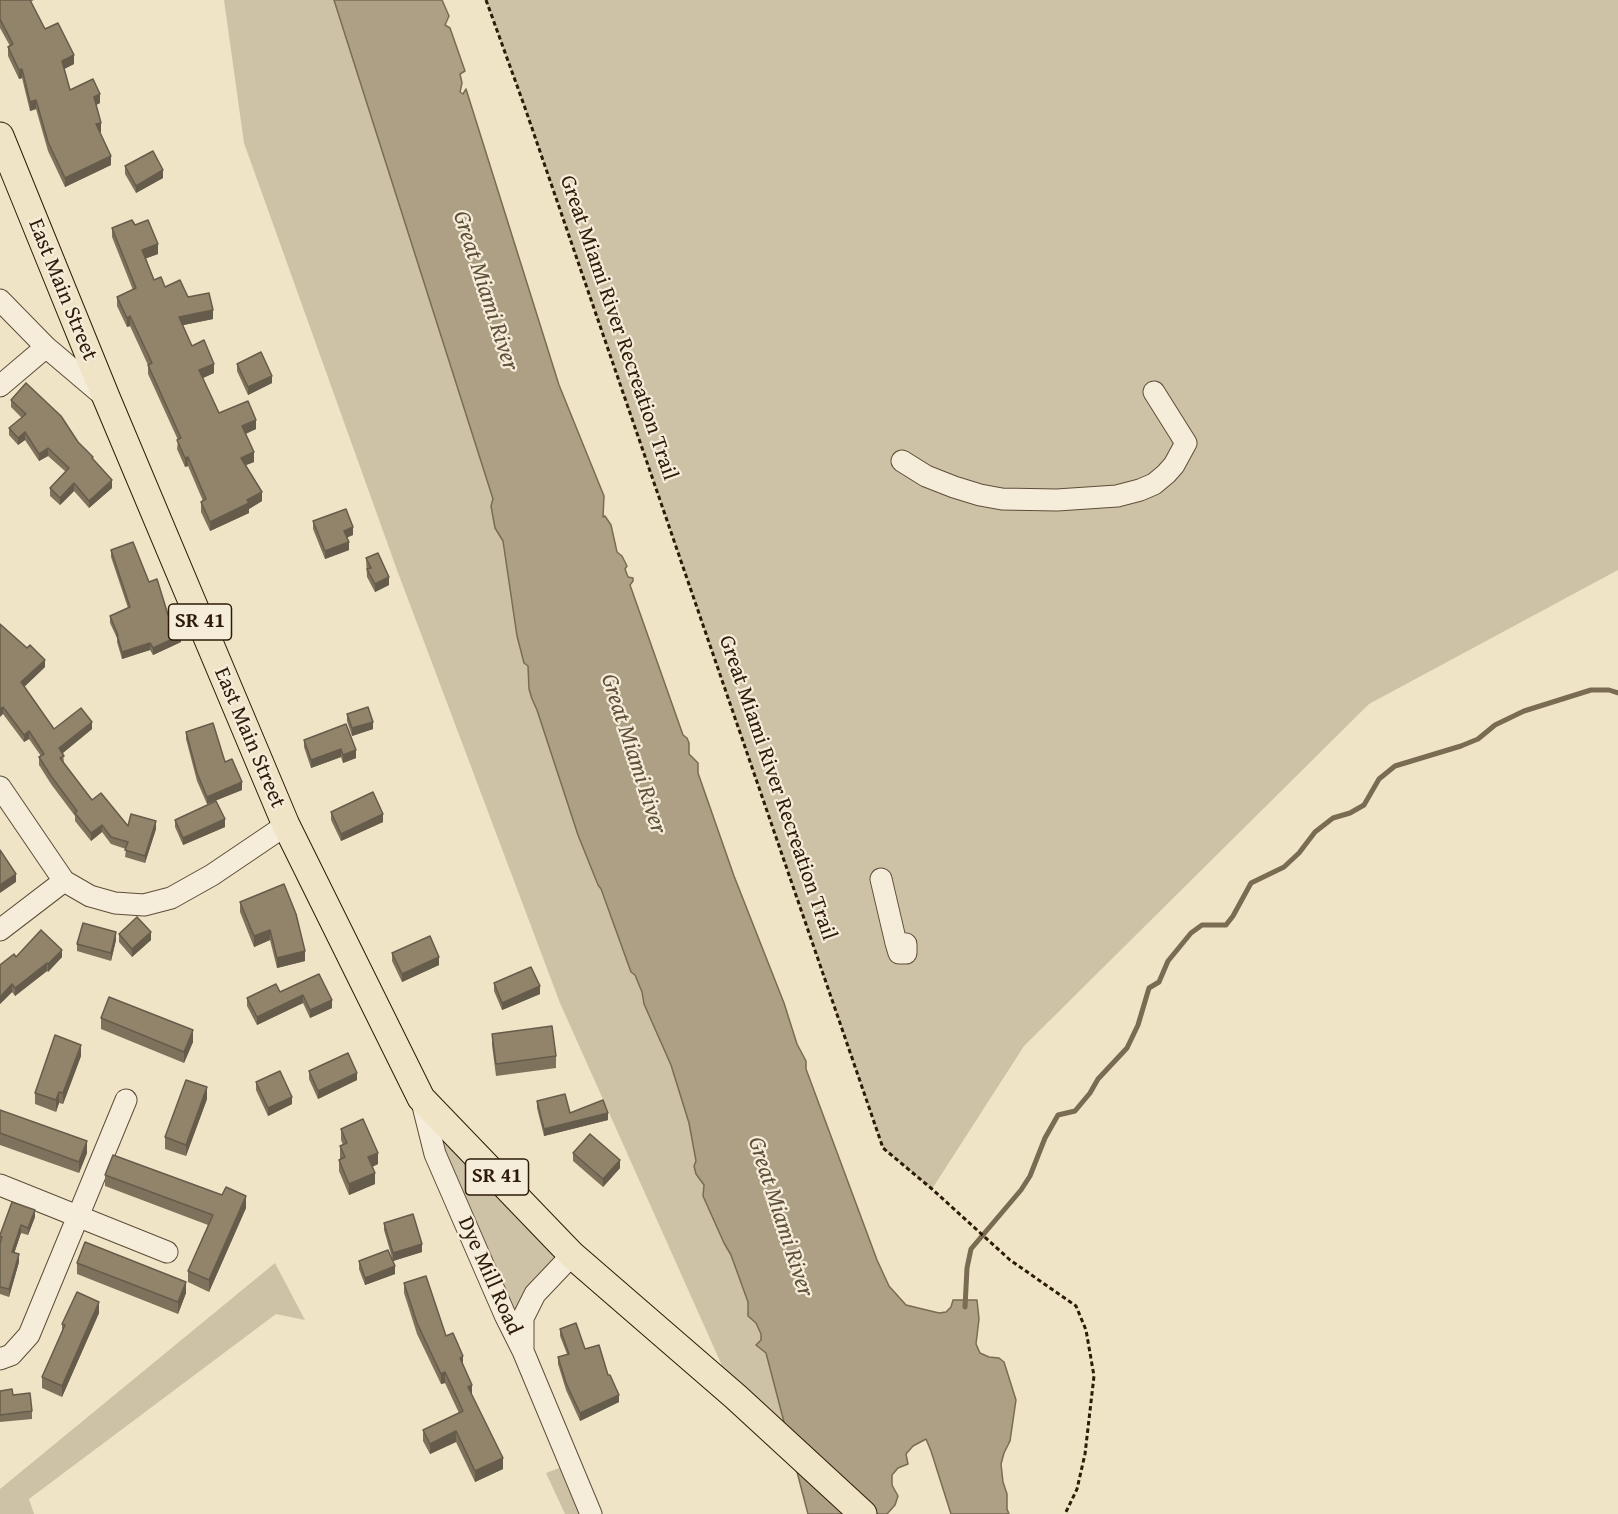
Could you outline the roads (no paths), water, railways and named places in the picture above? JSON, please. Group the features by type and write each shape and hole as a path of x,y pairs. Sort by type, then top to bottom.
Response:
{"main road":[{"name":"East Main Street","path":"0,136 105,397 286,825 421,1098"},
{"name":"SR 41","path":"421,1098 572,1255 736,1397 863,1514"}],"street":[{"path":"0,300 46,347 105,397"},
{"path":"0,386 46,347"},
{"path":"902,461 926,476 954,487 1002,499 1057,500 1117,496 1140,490 1154,484 1166,474 1174,465 1186,443 1154,392"},
{"path":"0,787 64,881 90,896 116,903 144,905 171,898 212,875 286,825"},
{"path":"881,879 896,943"},
{"path":"0,930 64,881"},
{"name":"Dye Mill Road","path":"421,1098 435,1154 523,1351 591,1514"},
{"path":"0,1359 11,1355 29,1335 126,1100"},
{"path":"0,1185 168,1252"},
{"name":"Dye Mill Road","path":"523,1351 523,1318 535,1294 572,1255"}],"water":[{"name":"Great Miami River","path":"334,0 442,0 449,16 445,25 450,28 465,71 460,74 462,83 460,92 463,94 466,89 559,385 604,496 603,517 605,516 611,525 617,552 627,566 625,569 628,577 633,578 630,585 683,735 689,743 689,754 698,763 698,773 734,876 784,1003 797,1044 806,1061 806,1069 877,1260 889,1286 906,1305 939,1313 946,1312 953,1300 977,1300 979,1319 976,1344 980,1353 999,1358 1004,1362 1016,1400 1010,1441 1001,1464 1009,1514 951,1514 926,1439 913,1446 906,1454 908,1464 898,1468 892,1475 892,1485 898,1496 895,1505 887,1514 808,1514 766,1353 756,1345 761,1340 761,1334 756,1323 748,1316 748,1302 731,1255 703,1196 704,1185 696,1174 689,1123 671,1065 644,1004 635,975 631,972 601,889 578,835 532,699 528,666 524,663 517,636 503,541 495,528 491,506 493,499"}],"waterway":[{"path":"965,1307 967,1268 971,1249 1021,1190 1030,1176 1045,1138 1058,1115 1075,1111 1098,1079 1127,1048 1138,1025 1149,988 1159,982 1168,961 1191,933 1202,925 1226,925 1251,883 1284,867 1299,853 1315,832 1333,818 1350,813 1364,805 1379,779 1395,766 1478,739 1495,725 1524,711 1591,690 1609,690 1618,693"}]}
